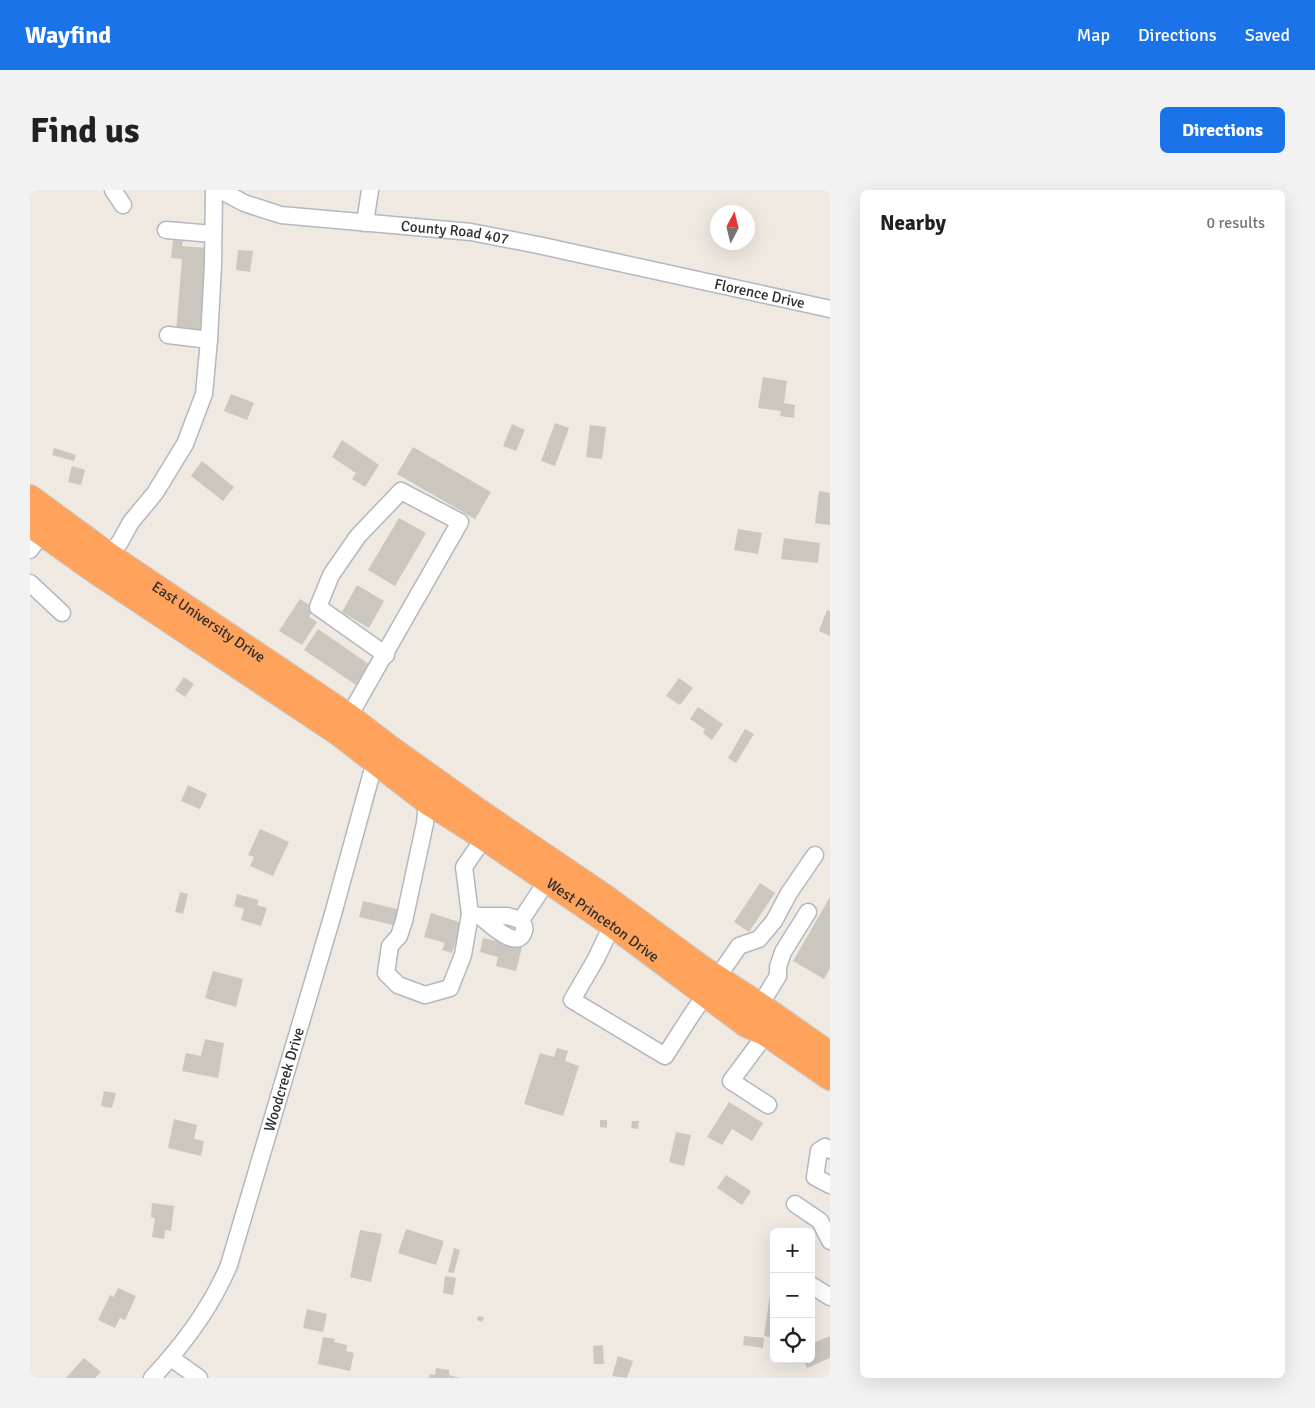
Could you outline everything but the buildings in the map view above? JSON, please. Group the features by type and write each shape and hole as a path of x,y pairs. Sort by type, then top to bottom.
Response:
{"highway":[{"name":"East University Drive","path":"30,497 344,725 381,754"},
{"name":"East University Drive","path":"34,536 96,572 344,725"},
{"name":"West Princeton Drive","path":"381,754 428,802 612,925 712,985 760,1005 830,1054"},
{"name":"West Princeton Drive","path":"381,754 487,816 607,898 701,967 712,985 746,1025 766,1034 830,1078"}],"street":[{"path":"113,190 123,205"},
{"path":"109,555 120,542 131,522 155,494 185,444 204,394 209,340 214,190"},
{"name":"County Road 407","path":"220,190 244,203 281,215 439,228 480,234 691,279"},
{"path":"365,223 370,190"},
{"path":"166,230 213,234"},
{"name":"Florence Drive","path":"691,279 830,309"},
{"path":"168,335 209,340"},
{"path":"344,725 386,655 460,522 401,491 358,536 331,575 318,607 386,655"},
{"path":"30,583 62,612"},
{"name":"Woodcreek Drive","path":"152,1378 172,1358 206,1312 229,1265 381,754"},
{"path":"428,802 404,921 399,936 390,946 386,973 398,985 425,995 450,988 463,955 475,915 464,867 484,838"},
{"path":"612,925 596,959 572,1000 665,1056 739,946 759,938 774,921 789,893 815,855"},
{"path":"475,915 507,937 518,938 523,934 524,928 521,920 547,881"},
{"path":"760,1005 778,976 778,967 783,952 808,912"},
{"path":"766,1034 731,1081 768,1105"},
{"path":"830,1150 825,1147 819,1151 815,1178 830,1185"},
{"path":"794,1204 820,1221 830,1241"},
{"path":"815,1287 830,1296"},
{"path":"172,1358 199,1378"}]}
